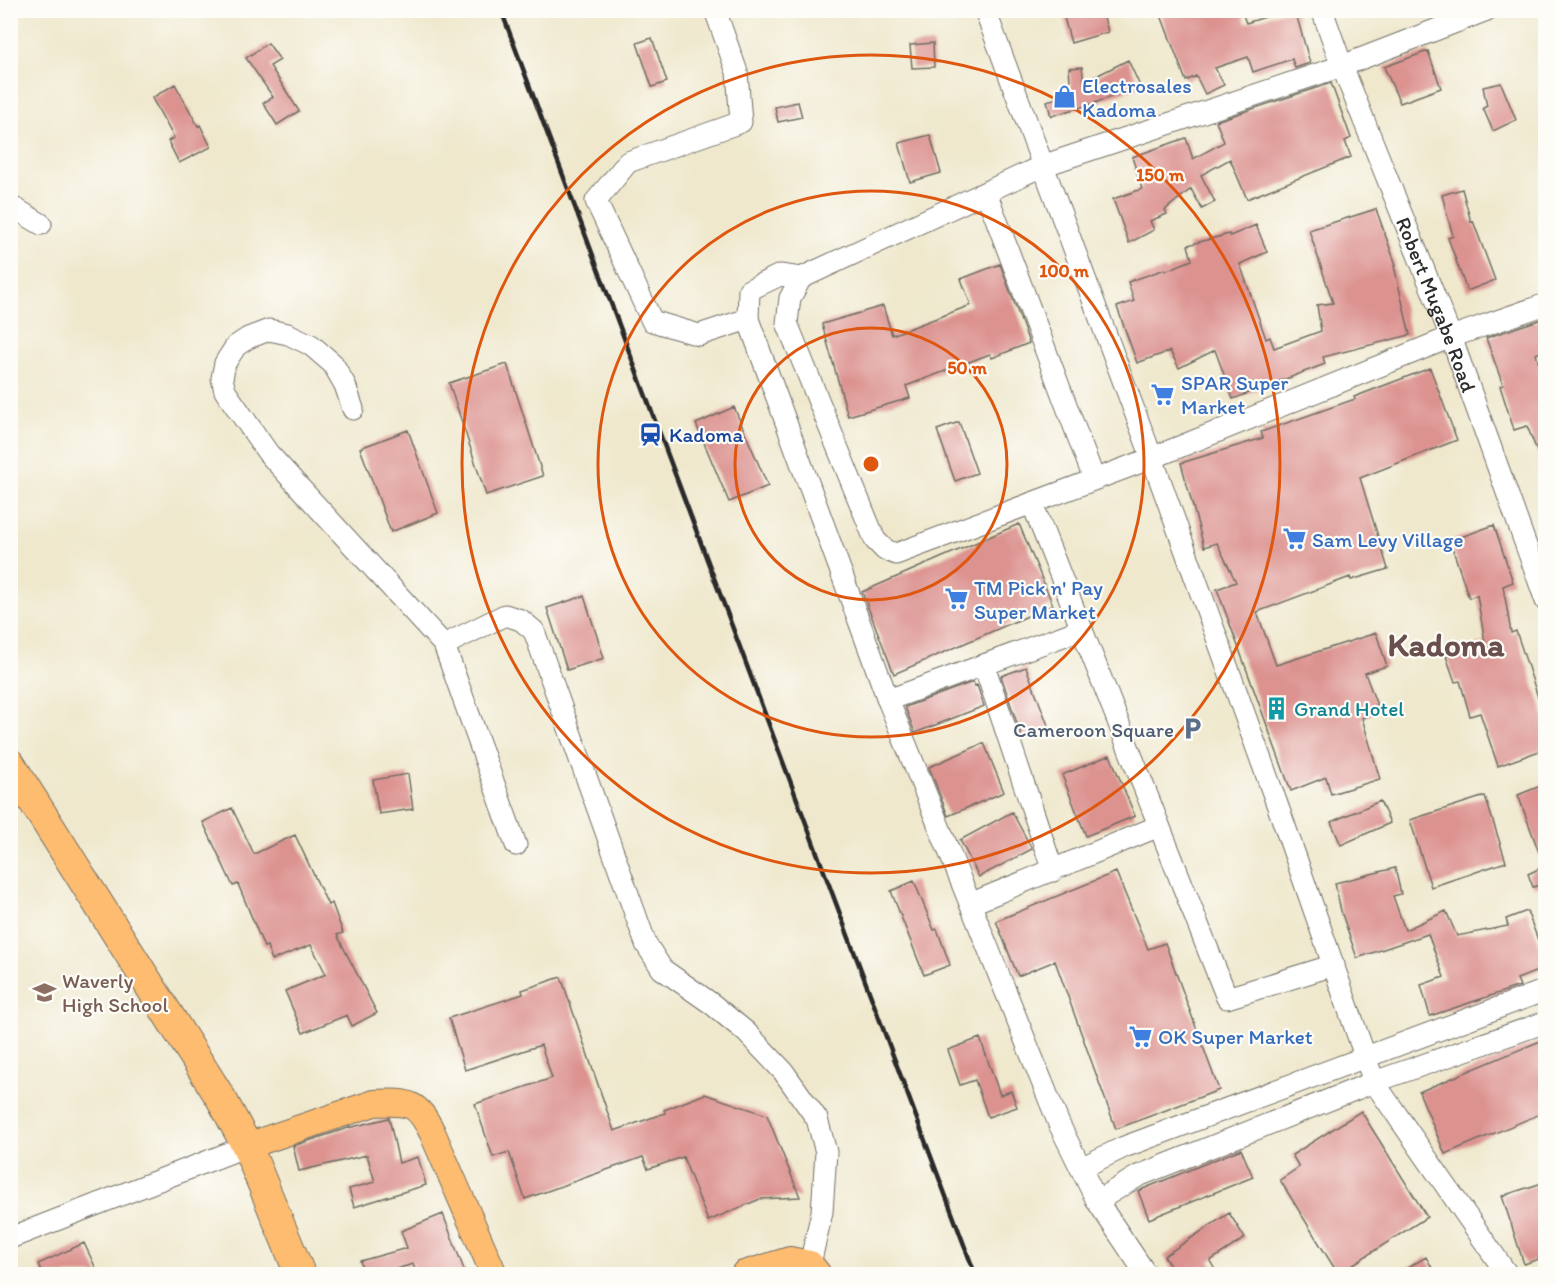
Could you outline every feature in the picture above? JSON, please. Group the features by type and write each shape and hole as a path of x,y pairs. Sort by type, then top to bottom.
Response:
{"highway":[{"path":"10,764 222,1100 247,1146 300,1275"}],"main road":[{"path":"247,1146 374,1103 412,1104 423,1115 432,1132 494,1275"},
{"path":"744,1275 790,1260 814,1269"}],"street":[{"path":"715,10 737,72 741,122 628,162 596,201 652,321 699,335 748,319"},
{"path":"985,10 1152,458 1374,1082 1507,1275"},
{"name":"Robert Mugabe Road","path":"1322,10 1342,66 1451,337 1545,601"},
{"path":"1146,1275 1096,1201 1059,1124 970,904 888,700 748,319 749,290 780,275 801,278 1042,166 1342,66 1487,10"},
{"path":"986,192 1094,479"},
{"path":"10,208 16,209 41,224"},
{"path":"801,278 790,298 787,323 875,540 885,550 896,554 1152,458 1451,337 1545,304"},
{"path":"353,409 345,385 333,364 311,345 288,334 269,330 248,338 236,346 225,363 222,378 225,391 268,453 444,645 516,845"},
{"path":"1032,503 1227,998 1334,965"},
{"path":"444,645 505,615 521,620 534,631 646,944 662,969 712,1004 746,1032 783,1071 817,1119 826,1152 822,1212 814,1269"},
{"path":"888,700 1082,629"},
{"path":"984,664 1053,871"},
{"path":"970,904 1159,826"},
{"path":"1081,1168 1124,1147 1545,990"},
{"path":"1096,1201 1138,1176 1374,1082 1545,1022"},
{"path":"10,1238 247,1146"}],"building":[{"path":"1062,10 1102,10 1108,32 1071,43"},
{"path":"1159,10 1241,10 1246,23 1295,10 1310,63 1295,68 1292,59 1253,72 1248,57 1215,68 1224,85 1205,94 1196,76 1186,81"},
{"path":"652,38 667,82 652,87 637,43"},
{"path":"268,43 280,60 270,66 299,111 277,125 263,103 273,97 246,58"},
{"path":"933,43 934,67 912,68 910,45"},
{"path":"1428,51 1441,88 1400,103 1384,67"},
{"path":"1128,60 1140,86 1051,116 1047,101 1071,94 1069,68 1082,67 1084,82"},
{"path":"1331,83 1351,138 1345,141 1351,157 1247,199 1230,159 1201,175 1215,202 1202,209 1191,189 1165,210 1167,214 1150,221 1154,230 1129,243 1113,199 1142,189 1132,157 1186,138 1193,159 1224,142 1216,121"},
{"path":"1501,83 1516,120 1493,131 1483,108 1487,106 1483,87"},
{"path":"175,84 211,147 179,163 168,141 174,138 152,98"},
{"path":"798,102 802,117 778,122 775,107"},
{"path":"930,135 941,173 910,182 899,143"},
{"path":"1462,189 1471,222 1473,221 1495,280 1467,291 1448,238 1453,236 1442,195"},
{"path":"1376,209 1396,265 1394,266 1410,335 1323,357 1325,364 1233,399 1215,350 1179,368 1170,351 1137,363 1117,307 1134,301 1128,282 1192,260 1188,245 1229,234 1230,236 1256,225 1267,252 1240,264 1266,339 1270,337 1274,348 1321,331 1317,305 1333,303 1309,230"},
{"path":"1000,264 1029,343 992,358 990,354 906,386 910,398 848,416 822,324 883,306 892,335 971,305 961,279"},
{"path":"1545,318 1545,350 1536,354 1545,386 1545,471 1527,426 1514,430 1500,386 1503,385 1486,338"},
{"path":"507,364 543,476 486,495 449,383"},
{"path":"1430,368 1457,440 1360,478 1388,569 1351,580 1350,577 1257,612 1276,665 1376,633 1387,666 1365,673 1379,711 1362,718 1380,779 1331,794 1326,777 1291,791 1217,589 1236,582 1217,543 1204,547 1181,463 1263,438 1261,432 1355,399 1354,397"},
{"path":"734,407 768,486 729,502 696,424"},
{"path":"959,422 977,473 955,481 937,430"},
{"path":"408,430 438,513 391,532 360,448"},
{"name":"TM Pick n' Pay Super Market","path":"1019,524 1053,605 894,674 862,592"},
{"path":"1494,525 1513,582 1503,586 1511,633 1516,631 1545,718 1545,749 1498,766 1480,713 1470,716 1460,681 1455,682 1446,656 1485,642 1477,595 1469,598 1450,541"},
{"path":"584,596 604,658 567,670 547,608"},
{"path":"1026,667 1049,728 1022,738 1001,676"},
{"path":"973,682 975,686 977,685 984,706 915,733 905,707"},
{"path":"984,743 1004,792 948,816 929,767"},
{"path":"1110,755 1135,816 1086,836 1062,775"},
{"path":"408,774 413,809 379,814 373,780"},
{"path":"1545,784 1545,865 1544,866 1518,795"},
{"path":"1485,796 1506,862 1431,887 1410,820"},
{"path":"1380,801 1390,823 1341,845 1331,822"},
{"path":"232,808 254,854 295,835 328,905 332,903 343,933 337,935 377,1013 352,1026 347,1015 303,1033 285,991 326,974 311,945 272,960 267,946 264,947 238,884 233,886 203,822"},
{"path":"1012,812 1032,849 979,877 960,840"},
{"path":"1545,866 1545,883 1533,887 1528,874"},
{"path":"1395,868 1401,894 1393,896 1405,930 1446,911 1457,936 1508,926 1506,919 1527,911 1540,945 1545,943 1545,968 1517,979 1520,986 1430,1016 1421,985 1444,977 1428,934 1357,958 1341,911 1335,883"},
{"name":"OK Super Market","path":"1116,872 1148,949 1165,943 1219,1090 1116,1129 1055,961 1018,976 996,921"},
{"path":"914,881 934,930 937,929 950,965 924,975 891,891"},
{"path":"561,977 614,1131 665,1113 664,1110 705,1094 767,1115 800,1197 760,1199 708,1221 683,1157 648,1169 643,1157 525,1199 509,1152 493,1157 475,1104 552,1078 541,1045 465,1070 449,1018 523,994 522,990"},
{"path":"980,1038 1000,1095 1011,1091 1017,1107 988,1117 975,1080 960,1085 948,1050"},
{"path":"1545,1039 1545,1112 1445,1154 1419,1092"},
{"path":"1361,1111 1427,1217 1338,1274 1280,1180 1299,1167 1292,1155"},
{"path":"389,1118 399,1163 418,1157 426,1185 354,1207 349,1189 375,1182 367,1155 299,1171 293,1146 348,1128"},
{"path":"1241,1149 1253,1177 1149,1219 1138,1191"},
{"path":"1545,1182 1545,1257 1524,1264 1502,1196"},
{"path":"1229,1213 1245,1238 1210,1261 1218,1275 1175,1275 1164,1256"},
{"path":"443,1214 466,1275 417,1275 413,1264 377,1275 364,1275 360,1261 407,1248 401,1231"},
{"path":"84,1243 99,1275 43,1275 38,1264"},
{"path":"1426,1257 1436,1275 1395,1275"}],"railway":[{"path":"501,10 975,1274"}],"place":[{"name":"Electrosales Kadoma","path":"1064,97"},
{"name":"SPAR Super Market","path":"1163,394"},
{"name":"Kadoma","path":"651,434"},
{"name":"Sam Levy Village","path":"1294,539"},
{"name":"TM Pick n' Pay Super Market","path":"956,599"},
{"name":"Grand Hotel","path":"1276,708"},
{"name":"Cameroon Square","path":"1192,729"},
{"name":"Waverly High School","path":"44,992"},
{"name":"OK Super Market","path":"1140,1036"}],"district":[{"name":"Kadoma","path":"1446,644"}]}
